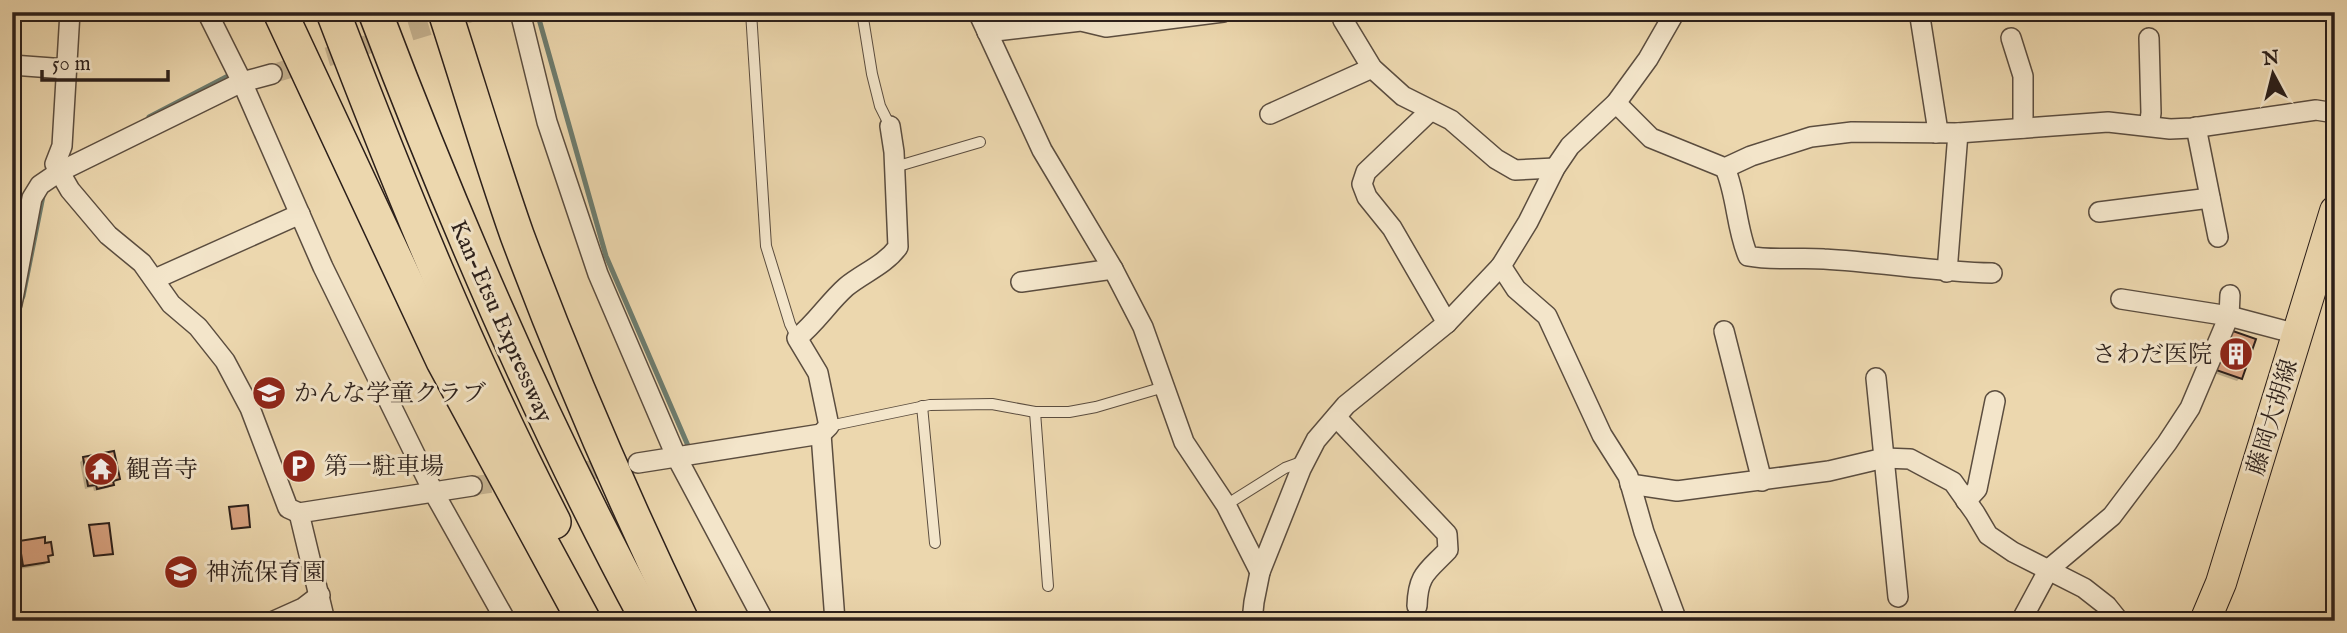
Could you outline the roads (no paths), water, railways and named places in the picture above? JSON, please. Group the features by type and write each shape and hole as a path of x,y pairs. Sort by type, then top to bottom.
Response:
{"highway":[{"path":"280,12 443,361 584,621"},
{"name":"Kan-Etsu Expressway","path":"333,12 426,247 544,503 604,621"},
{"name":"Kan-Etsu Expressway","path":"374,12 468,248 524,373 648,621"},
{"path":"445,12 516,232 554,332 593,430 682,621"}],"main road":[{"name":"藤岡大胡線","path":"2205,621 2221,583 2335,211"}],"street":[{"path":"70,12 62,146 55,164 70,190 108,235 142,263 172,304 198,327 225,361 250,408 288,508 299,513 472,486"},
{"path":"207,12 242,82 323,267 433,491 506,621"},
{"path":"520,12 547,122 598,274 676,456 764,621"},
{"path":"978,12 1042,150 1113,269 1143,327 1184,442 1226,505 1260,572"},
{"path":"988,32 1081,21 1106,27 1223,12"},
{"path":"1343,12 1343,20 1372,68 1403,96 1451,120 1496,159 1515,170 1555,167"},
{"path":"1252,621 1260,572 1316,440 1346,405 1447,323 1501,266 1528,222 1555,167 1570,145 1616,103 1648,59 1675,12"},
{"path":"1920,17 1936,133"},
{"path":"2011,37 2022,76 2023,128"},
{"path":"2148,38 2151,113 2149,126"},
{"path":"12,65 66,69"},
{"path":"1270,114 1372,68"},
{"path":"12,303 32,198 40,185 242,82 272,74"},
{"path":"1616,103 1651,138 1725,168 1751,156 1811,137 1852,132 1958,133 2108,122 2170,128 2196,127 2316,110 2335,113"},
{"path":"1430,111 1366,172 1362,184 1367,197 1392,228 1447,323"},
{"path":"835,621 825,430 818,373 797,338 813,325 828,304 850,284 891,256 898,247 895,167 890,126"},
{"path":"2196,127 2218,237"},
{"path":"1947,272 1958,133"},
{"path":"1725,168 1742,243 1748,256 1769,260 1821,258 1947,272 1992,273"},
{"path":"2099,212 2210,198"},
{"path":"155,279 300,214"},
{"path":"1501,266 1516,289 1547,316 1602,435 1628,476 1643,532 1677,621"},
{"path":"1021,282 1113,269"},
{"path":"2021,621 2049,569 2112,516 2190,408 2229,316 2230,295"},
{"path":"2121,299 2229,316 2297,334"},
{"path":"1724,331 1762,481"},
{"path":"1876,379 1898,597"},
{"path":"1966,501 1977,489 1995,401"},
{"path":"1336,417 1447,534 1448,550 1424,574 1418,587 1417,606"},
{"path":"638,463 825,430"},
{"path":"1630,484 1677,491 1829,471 1884,458 1910,459 1953,482 1988,535 2013,552 2084,589 2108,606 2119,621"},
{"path":"299,513 325,621"},
{"path":"274,621 303,608 320,595"}],"lane":[{"path":"751,12 766,246 790,324 797,338"},
{"path":"862,12 872,74 880,106 890,126"},
{"path":"895,167 980,142"},
{"path":"825,430 922,406 992,404 1035,412 1069,412 1164,387"},
{"path":"922,406 934,543"},
{"path":"1035,412 1048,586"},
{"path":"1226,505 1285,468 1305,461"}],"waterway":[{"path":"537,12 606,256 689,448"},
{"path":"149,117 228,76"},
{"path":"12,322 23,296 43,196"}],"tunnel":[{"path":"272,74 473,12"},
{"path":"472,486 620,466"}],"place":[{"name":"さわだ医院","path":"2236,354"},
{"name":"かんな学童クラブ","path":"269,393"},
{"name":"第一駐車場","path":"299,466"},
{"name":"観音寺","path":"101,469"},
{"name":"神流保育園","path":"181,572"}]}
